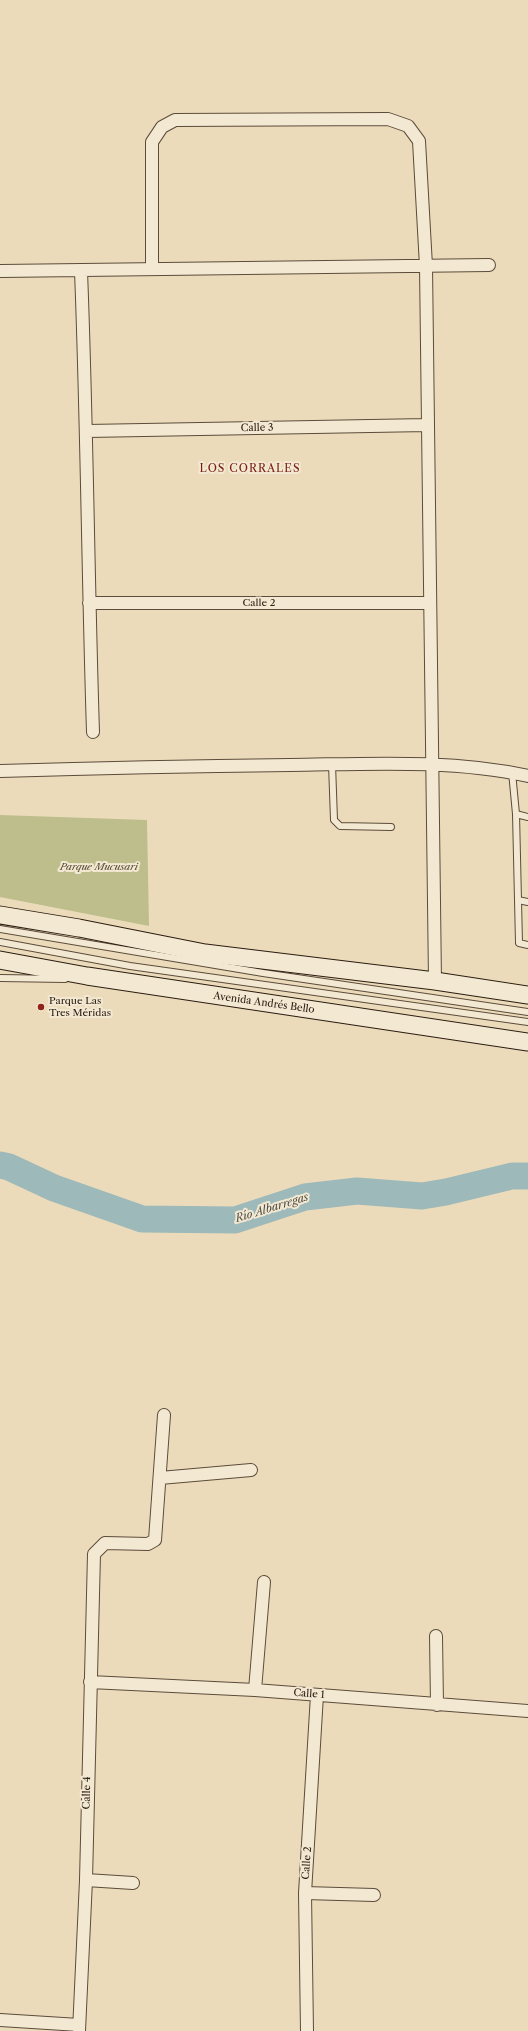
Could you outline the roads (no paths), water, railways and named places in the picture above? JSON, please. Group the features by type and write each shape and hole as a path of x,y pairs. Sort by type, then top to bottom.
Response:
{"street":[{"path":"152,269 152,142 162,127 175,120 388,119 408,126 420,141 426,266 426,425 435,981"},
{"path":"0,271 489,265"},
{"path":"81,271 87,431 89,604 93,732"},
{"name":"Calle 3","path":"87,431 426,425"},
{"name":"Calle 2","path":"89,604 429,603"},
{"path":"0,771 332,764 432,764 512,772 528,776"},
{"path":"0,915 79,928 205,953 435,981 528,995"},
{"name":"Avenida Andrés Bello","path":"0,960 87,976 528,1042"},
{"path":"164,1415 160,1478 252,1470"},
{"name":"Calle 4","path":"79,2028 86,1880 94,1554 105,1543 148,1544 155,1540 160,1478"},
{"path":"255,1690 264,1582"},
{"path":"436,1636 437,1705"},
{"name":"Calle 1","path":"90,1682 255,1690 528,1712"},
{"name":"Calle 2","path":"307,2031 305,1893 317,1695"},
{"path":"86,1880 133,1883"},
{"path":"305,1893 374,1895"},
{"path":"0,2020 79,2028"}],"lane":[{"path":"332,764 334,820 336,824 340,826 391,827"},
{"path":"512,772 516,814 519,943 528,945"},
{"path":"516,814 528,817"},
{"path":"518,900 528,902"},
{"path":"0,929 263,973 528,1012"},
{"path":"0,942 130,966 528,1022"},
{"path":"0,978 56,980 87,976"}],"waterway":[{"name":"Río Albarregas","path":"0,1165 9,1167 54,1188 142,1219 235,1220 305,1197 357,1191 422,1196 446,1192 512,1176 528,1176"}],"place":[{"name":"Parque Las Tres Méridas","path":"41,1007"}],"district":[{"name":"LOS CORRALES","path":"250,469"}],"park label":[{"name":"Parque Mucusari","path":"99,867"}]}
